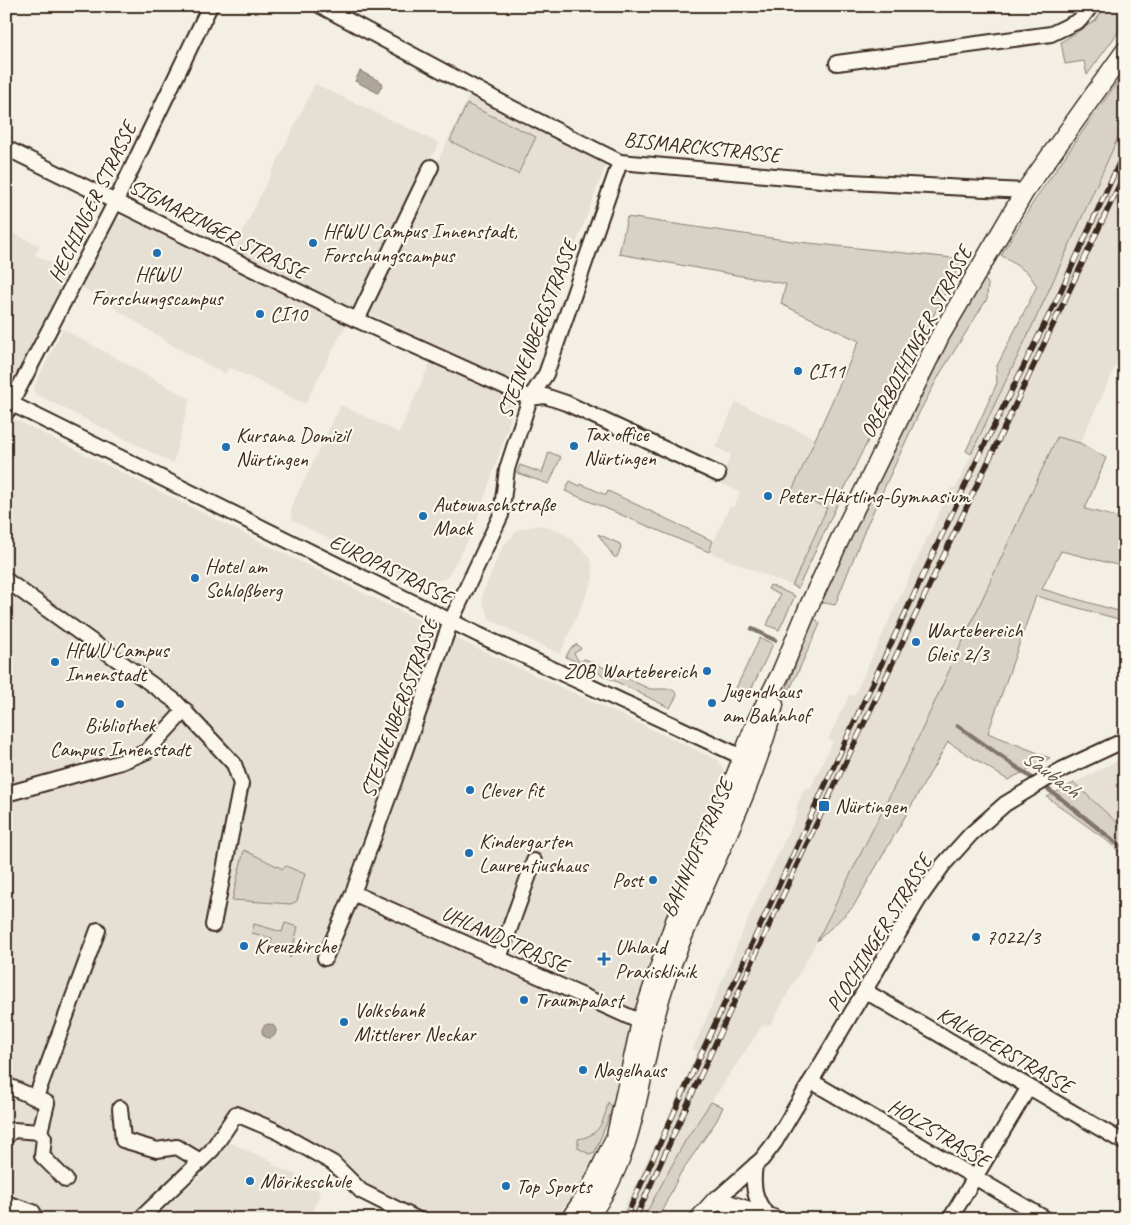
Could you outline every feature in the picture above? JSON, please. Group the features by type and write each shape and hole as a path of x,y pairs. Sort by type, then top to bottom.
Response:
{"main road":[{"name":"OBERBOIHINGER STRASSE","path":"742,757 756,722 782,673 809,606 840,539 940,336 1024,191 1125,51"},
{"name":"OBERBOIHINGER STRASSE","path":"762,748 782,673"},
{"name":"BAHNHOFSTRASSE","path":"586,1219 609,1184 624,1151 632,1128 654,1018 668,976 747,790 762,748"},
{"path":"742,757 746,768 747,790"},
{"name":"BAHNHOFSTRASSE","path":"570,1219 590,1190 616,1136 641,1022 665,946 715,829 742,757"},
{"path":"641,1022 646,1029 646,1059"},
{"path":"699,1219 716,1200 771,1217"}],"street":[{"name":"HECHINGER STRASSE","path":"8,406 116,201 210,6"},
{"name":"BISMARCKSTRASSE","path":"321,6 510,107 620,162 832,181 1024,191"},
{"path":"837,63 1051,34 1080,20 1091,6"},
{"name":"SIGMARINGER STRASSE","path":"6,148 357,320 530,398 545,396 566,403 718,474"},
{"name":"STEINENBERGSTRASSE","path":"325,958 353,894 451,621 501,515 507,469 530,398 546,374 620,162"},
{"path":"357,320 431,167"},
{"name":"EUROPASTRASSE","path":"8,406 451,621 742,757"},
{"path":"6,580 184,710 234,764 241,784 212,925"},
{"path":"6,794 121,762 146,752 184,710"},
{"name":"PLOCHINGER STRASSE","path":"716,1200 755,1165 775,1142 919,899 943,865 971,834 1005,804 1030,788 1104,748 1125,740"},
{"path":"742,757 762,748"},
{"path":"499,958 534,861"},
{"name":"UHLANDSTRASSE","path":"353,894 641,1022"},
{"path":"36,1097 98,930"},
{"name":"KALKOFERSTRASSE","path":"865,991 1125,1143"},
{"name":"HOLZSTRASSE","path":"812,1081 1046,1219"},
{"path":"6,1085 47,1102 40,1132 44,1138 42,1156 66,1180"},
{"path":"950,1219 1029,1087"},
{"path":"120,1108 123,1140 157,1150 178,1147 200,1161"},
{"path":"140,1219 212,1150 236,1114 274,1130 333,1163 361,1191 417,1219"},
{"path":"6,1137 13,1130 40,1132"},
{"path":"755,1165 754,1194 757,1201 771,1217"},
{"path":"6,1203 33,1212"}],"shaded area":[{"path":"1106,6 1125,6 1125,23 1087,75 1084,61 1065,64 1061,42 1095,21"},
{"path":"360,71 383,83 378,93 355,81"},
{"path":"1125,71 1125,122 1045,299 971,454 966,451 997,383 996,368 1037,286 1028,273 1001,255 1036,198"},
{"name":"HfWU Campus Innenstadt, Forschungscampus","path":"315,84 439,143 305,404 229,367 225,374 177,348 82,287 116,220 125,217 226,266"},
{"path":"469,96 606,165 522,385 366,312"},
{"path":"467,104 536,137 518,174 450,141"},
{"path":"1125,122 1125,346 1080,443 1057,437 913,749 817,941 771,1024 762,1026 685,1141 643,1219 619,1219 678,1097 697,1052 693,1049 756,901 798,812 795,810 805,787 810,789 833,741 828,739 841,712 850,694 854,696 950,489 956,487 1045,299"},
{"path":"627,217 799,242 963,259 859,458 798,588 792,586 827,508 791,493 859,341 781,304 786,284 619,254"},
{"path":"6,230 40,246 35,255 68,271 16,377 10,381 6,380"},
{"path":"982,277 988,283 987,299 941,372 920,411 866,527 835,605 820,602 948,338"},
{"path":"63,329 190,399 173,463 35,394 34,387"},
{"path":"431,361 515,401 474,529 447,578 428,584 419,584 292,520 291,507 341,405 399,433"},
{"name":"Peter-Härtling-Gymnasium","path":"736,402 814,438 791,493 827,508 792,586 709,552 730,506 734,507 740,492 719,482 731,455 715,447"},
{"path":"6,415 436,629 718,760 725,773 639,996 612,1113 587,1177 554,1219 427,1219 423,1214 362,1183 335,1156 239,1107 207,1147 130,1219 6,1219"},
{"path":"1057,437 1080,443 1106,458 1085,509 1125,519 1125,538 1117,565 1061,551 1042,589 1125,613 1125,621 1036,596 988,733 1050,758 1008,780 948,742 853,907 817,941 913,749"},
{"path":"549,452 561,457 549,484 517,473 520,465 542,473"},
{"path":"570,481 606,495 608,491 713,541 709,552 565,491"},
{"path":"539,525 560,531 570,538 587,554 592,563 593,579 560,654 490,619 482,601 483,592 503,546 519,529"},
{"path":"598,534 620,544 621,547 617,557 614,557"},
{"path":"770,585 795,596 779,630 767,625 780,595 768,589"},
{"path":"816,619 820,624 790,689 787,688 812,620"},
{"path":"760,638 773,644 748,696 735,690"},
{"path":"577,644 581,649 574,653 579,662 585,659 650,689 673,689 677,695 670,708 566,657 570,649"},
{"path":"1125,757 1125,830 1074,783"},
{"path":"1074,783 1125,830 1125,857 1105,839 1047,797"},
{"path":"244,850 283,869 286,866 305,874 297,901 291,904 232,900"},
{"path":"285,923 298,927 290,958 288,950 286,952 279,950 279,948 277,950 270,948 272,938 252,933 254,924 282,932"},
{"path":"266,1024 272,1024 276,1031 272,1038 266,1038 262,1034 262,1028"},
{"path":"608,1102 613,1107 595,1152 589,1154 578,1148 578,1139 591,1135 596,1131 605,1116"},
{"path":"711,1102 723,1107 717,1120 680,1174 658,1219 643,1219 685,1141"},
{"name":"Mörikeschule","path":"226,1141 273,1162 272,1165 306,1179 304,1183 321,1191 309,1219 153,1219 206,1171 210,1163 216,1163"}],"waterway":[{"name":"Saubach","path":"752,629 775,640"},
{"name":"Saubach","path":"958,726 1059,797 1125,850"}],"railway":[{"path":"625,1219 851,729 978,458 1059,295 1125,150"},
{"path":"635,1219 794,871 1125,173"}],"place":[{"name":"HfWU Campus Innenstadt, Forschungscampus","path":"313,243"},
{"name":"HfWU Forschungscampus","path":"157,253"},
{"name":"CI10","path":"260,314"},
{"name":"CI11","path":"798,371"},
{"name":"Tax office Nürtingen","path":"574,446"},
{"name":"Kursana Domizil Nürtingen","path":"226,447"},
{"name":"Peter-Härtling-Gymnasium","path":"768,496"},
{"name":"Autowaschstraße Mack","path":"423,516"},
{"name":"Hotel am Schloßberg","path":"195,578"},
{"name":"Wartebereich Gleis 2/3","path":"916,642"},
{"name":"HfWU Campus Innenstadt","path":"55,662"},
{"name":"ZOB Wartebereich","path":"707,671"},
{"name":"Jugendhaus am Bahnhof","path":"712,703"},
{"name":"Bibliothek Campus Innenstadt","path":"120,704"},
{"name":"Clever fit","path":"470,790"},
{"name":"Nürtingen","path":"824,806"},
{"name":"Kindergarten Laurentiushaus","path":"469,853"},
{"name":"Post","path":"653,880"},
{"name":"7022/3","path":"976,937"},
{"name":"Kreuzkirche","path":"244,946"},
{"name":"Uhland Praxisklinik","path":"604,959"},
{"name":"Traumpalast","path":"524,1000"},
{"name":"Volksbank Mittlerer Neckar","path":"344,1022"},
{"name":"Nagelhaus","path":"583,1070"},
{"name":"Mörikeschule","path":"250,1181"},
{"name":"Top Sports","path":"506,1186"}]}
